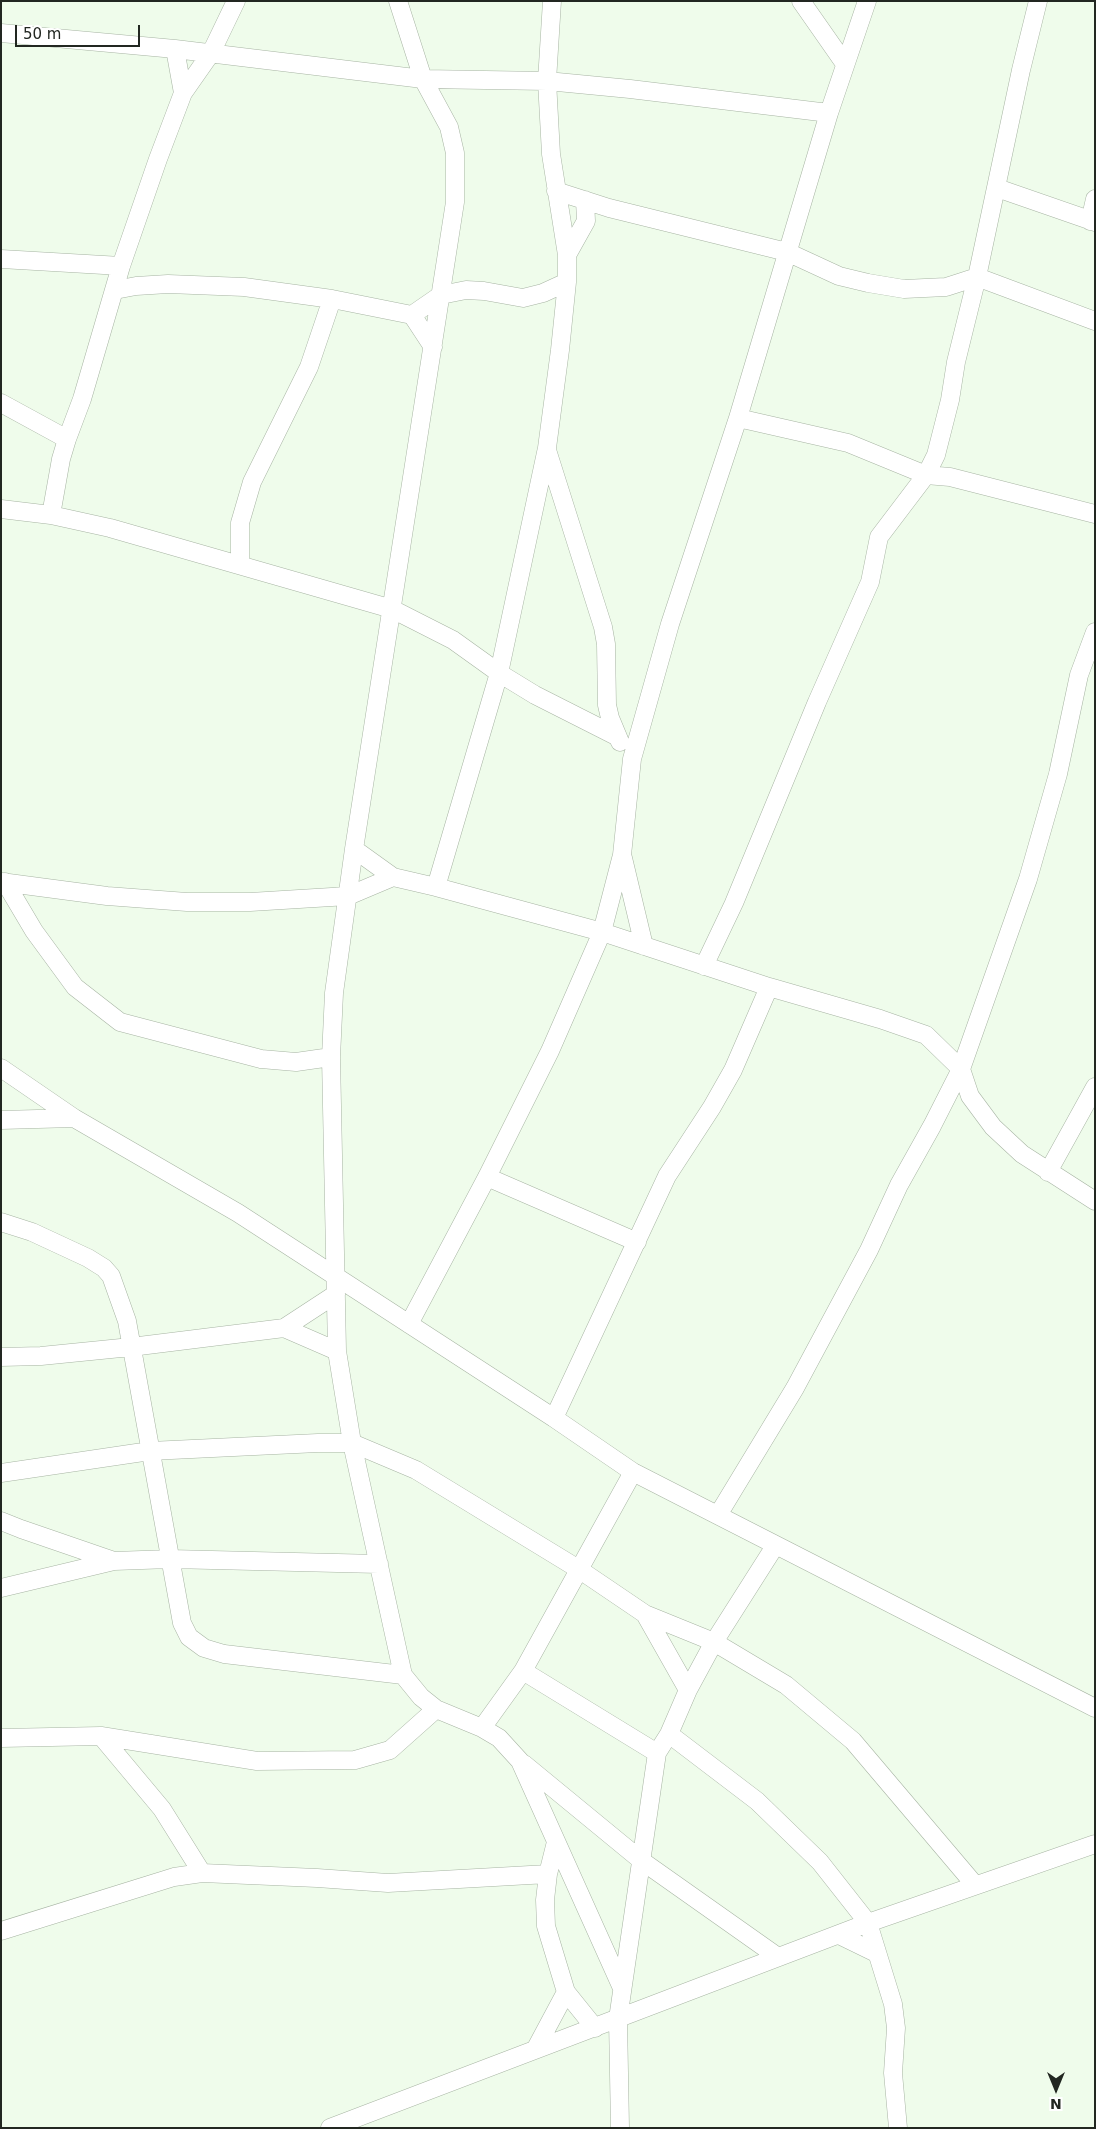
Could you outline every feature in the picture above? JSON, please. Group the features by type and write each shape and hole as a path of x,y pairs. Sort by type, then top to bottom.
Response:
{"street":[{"path":"51,515 60,459 82,400 121,266 183,93 211,53 236,1"},
{"path":"398,1 424,79 449,127 455,153 456,202 354,849 334,992 331,1057 337,1351 352,1443 403,1675 421,1697 436,1709 482,1728 499,1738 520,1761 642,1861 778,1957"},
{"path":"436,886 499,673 547,448 567,282 567,255 551,154 547,81 552,1"},
{"path":"801,1 845,64"},
{"path":"409,1324 487,1177 550,1052 602,932 622,855 632,759 670,624 738,418 829,113 867,1"},
{"path":"704,966 734,903 817,702 870,582 879,537 926,475 936,455 950,400 956,362 977,277 1021,70 1038,1"},
{"path":"1,33 175,49 424,79 547,81 829,113"},
{"path":"175,49 183,93"},
{"path":"997,188 1093,221 1095,200"},
{"path":"556,191 609,208 787,252 839,276 868,283 904,288 946,287 977,277 1095,321"},
{"path":"585,200 586,221"},
{"path":"567,255 586,221 609,208"},
{"path":"1,259 121,266"},
{"path":"412,315 441,295 466,290 523,298 543,293 567,282"},
{"path":"115,290 136,286 168,284 244,287 332,299 412,315 433,347"},
{"path":"240,565 240,523 252,482 309,367 332,299"},
{"path":"1,403 67,439"},
{"path":"738,418 848,443 926,475 950,477 1095,514"},
{"path":"547,448 603,627 606,644 607,704 616,736 632,759"},
{"path":"936,455 950,477"},
{"path":"1,509 51,515 110,528 392,609 453,640 499,673 568,714 616,736"},
{"path":"718,1515 795,1388 869,1250 899,1185 932,1126 961,1068 1028,879 1058,774 1079,675 1095,632"},
{"path":"354,849 393,877 436,886 602,932 769,987 880,1019 926,1036 961,1068 970,1096 993,1127 1022,1154 1095,1201"},
{"path":"622,855 644,946"},
{"path":"3,882 106,896 187,902 250,902 348,896 393,877"},
{"path":"3,882 34,931 74,987 120,1022 261,1060 296,1062 331,1057"},
{"path":"554,1418 667,1176 712,1107 733,1070 769,987"},
{"path":"1,1068 74,1118 238,1213 554,1418 633,1472 1095,1708"},
{"path":"1048,1172 1095,1087"},
{"path":"1,1120 74,1118"},
{"path":"487,1177 637,1242"},
{"path":"1,1222 32,1232 88,1258 104,1268 112,1276 126,1321 182,1623 189,1637 204,1648 224,1654 403,1675"},
{"path":"1,1358 131,1347 284,1328 336,1294"},
{"path":"126,1321 153,1344"},
{"path":"284,1328 337,1351"},
{"path":"1,1473 150,1451 352,1443 416,1470 580,1570 645,1614 714,1642 786,1685 853,1741 975,1885"},
{"path":"482,1728 523,1671 633,1472"},
{"path":"1,1521 114,1561"},
{"path":"620,2128 618,2019 658,1753 669,1734 688,1690 714,1642 775,1546"},
{"path":"1,1588 114,1561 170,1559 379,1564"},
{"path":"645,1614 688,1690"},
{"path":"523,1671 658,1753"},
{"path":"1,1738 101,1736 257,1761 355,1760 390,1750 436,1709"},
{"path":"669,1734 757,1802 820,1862 868,1923 893,2004 896,2028 893,2073 898,2128"},
{"path":"101,1736 162,1809 202,1873"},
{"path":"520,1761 622,1988"},
{"path":"556,1842 548,1874 545,1900 546,1926 566,1992 595,2028"},
{"path":"336,2127 868,1923 1095,1844"},
{"path":"1,1931 174,1878 202,1873 388,1883 548,1874"},
{"path":"839,1935 876,1953"},
{"path":"535,2050 566,1992"}]}
